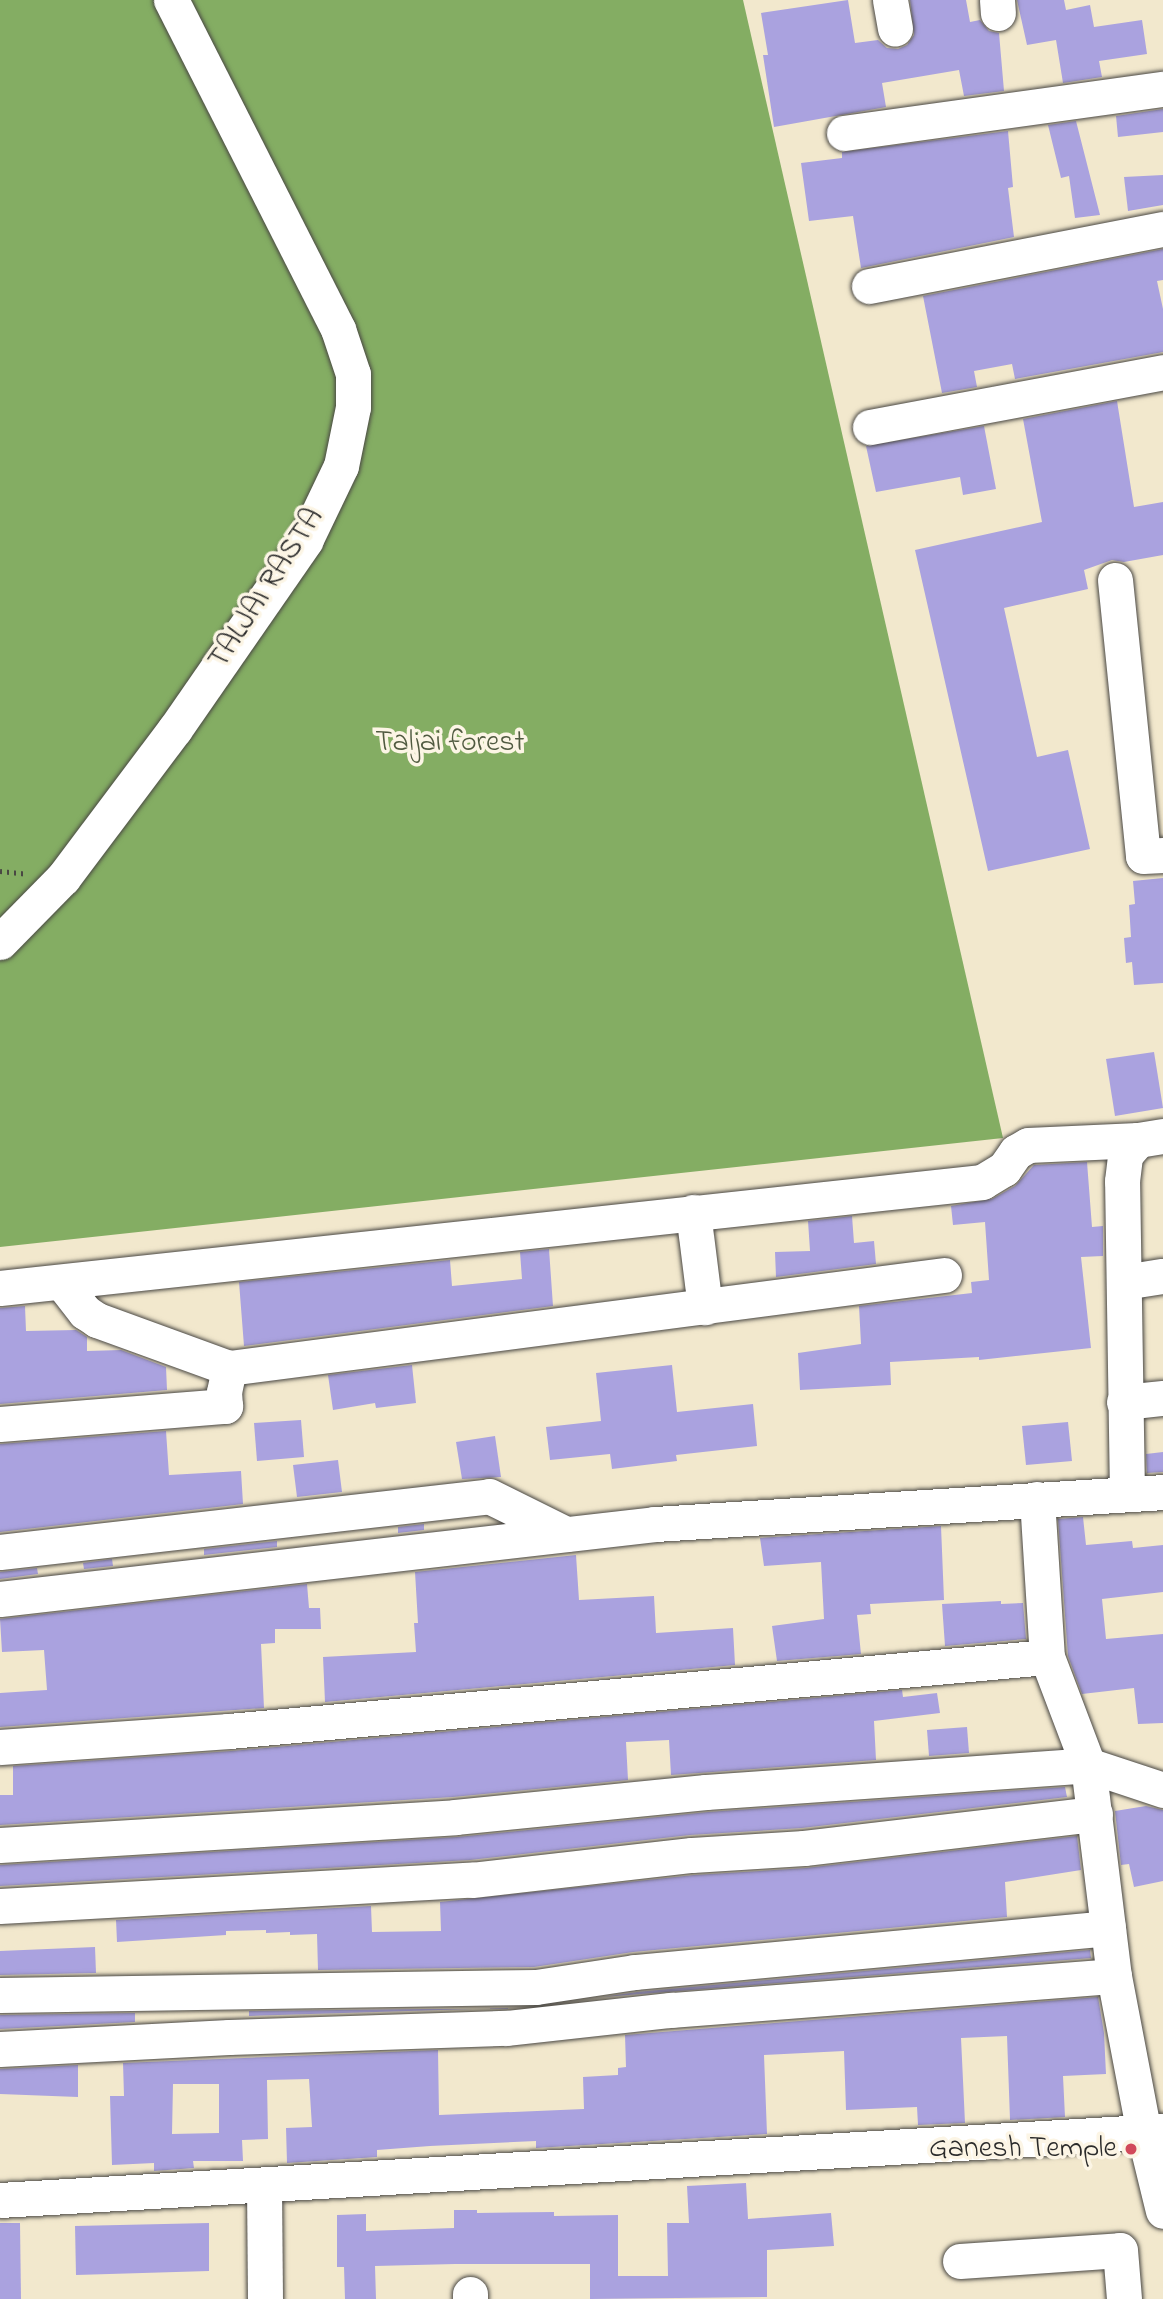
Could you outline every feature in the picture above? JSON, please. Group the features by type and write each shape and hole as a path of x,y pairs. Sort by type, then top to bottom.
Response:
{"street":[{"name":"TALJAI RASTA","path":"0,942 63,878 175,729 305,541 341,466 353,407 353,374 338,329 171,0"},
{"path":"844,133 1163,89"},
{"path":"869,286 1163,229"},
{"path":"870,426 1163,372"},
{"path":"1115,580 1143,856 1163,855"},
{"path":"0,1288 63,1284 982,1182 1004,1170 1016,1152 1028,1145 1150,1138"},
{"path":"1127,1494 1122,1181 1125,1155 1150,1138"},
{"path":"693,1212 705,1307"},
{"path":"63,1284 85,1312 97,1320 229,1368 944,1275"},
{"path":"1124,1282 1163,1276"},
{"path":"0,1424 225,1406 224,1392 229,1368"},
{"path":"1124,1402 1163,1398"},
{"path":"0,1599 655,1524 1163,1492"},
{"path":"0,1552 489,1496 566,1534"},
{"path":"1037,1499 1047,1657 1088,1765 1114,1976 1153,2132 1163,2211"},
{"path":"0,1747 229,1731 1047,1657"},
{"path":"0,1845 455,1817 706,1792 1088,1765 1163,1790"},
{"path":"0,1906 472,1880 692,1855 804,1848 1095,1814"},
{"path":"0,1995 536,1987 635,1972 1108,1928"},
{"path":"0,2049 229,2037 507,2028 685,2009 1114,1976"},
{"path":"0,2200 1153,2132"},
{"path":"264,2185 265,2299"},
{"path":"960,2261 1120,2250 1124,2299"}],"green space":[{"name":"Taljai forest","path":"0,0 743,0 1003,1138 0,1247"}],"building":[{"path":"848,0 855,43 878,40 887,48 898,49 907,45 914,35 910,0 966,0 970,22 980,20 989,31 999,33 1004,91 964,96 959,70 882,83 886,107 774,127 763,55 768,55 761,13"},
{"path":"1017,0 1064,0 1066,10 1090,5 1094,27 1142,20 1147,54 1099,61 1102,77 1063,83 1056,40 1027,45"},
{"path":"1163,109 1163,132 1118,137 1116,116"},
{"path":"1076,121 1100,215 1075,218 1069,176 1061,178 1048,125"},
{"path":"1008,131 1013,187 1008,188 1014,237 861,268 853,216 809,221 801,163 842,158 842,152"},
{"path":"1163,175 1163,205 1128,211 1124,177"},
{"path":"1163,249 1163,280 1157,281 1163,309 1163,352 1015,379 1012,364 974,371 977,387 942,393 923,296"},
{"path":"1117,401 1134,507 1163,502 1163,555 1124,562 1112,560 1084,570 1088,589 1004,608 1037,757 1068,750 1090,849 988,871 915,550 1042,522 1023,419"},
{"path":"984,426 996,489 963,495 960,477 876,492 866,446"},
{"path":"1163,878 1163,983 1134,985 1132,962 1126,963 1124,938 1131,937 1129,905 1135,904 1133,881"},
{"path":"1154,1052 1163,1108 1115,1116 1106,1059"},
{"path":"1087,1162 1092,1227 1103,1226 1103,1256 1081,1257 1091,1348 979,1360 979,1357 890,1362 891,1385 800,1390 798,1353 861,1344 859,1306 972,1293 971,1282 989,1280 985,1222 953,1225 951,1206 992,1199 1015,1186 1034,1165"},
{"path":"852,1216 854,1243 874,1241 876,1264 776,1277 775,1252 810,1251 808,1221"},
{"path":"549,1249 553,1306 244,1346 239,1282 450,1260 452,1286 522,1279 520,1252"},
{"path":"25,1306 26,1331 76,1330 87,1337 87,1351 121,1350 166,1367 167,1390 0,1404 0,1308"},
{"path":"412,1365 416,1403 376,1408 375,1403 333,1410 328,1375"},
{"path":"672,1365 677,1412 753,1404 757,1446 676,1455 677,1461 612,1469 610,1454 550,1460 546,1427 601,1421 596,1373"},
{"path":"301,1420 304,1457 257,1461 254,1423"},
{"path":"1068,1422 1072,1461 1026,1465 1022,1426"},
{"path":"166,1431 169,1475 241,1471 243,1504 0,1532 0,1444"},
{"path":"495,1436 501,1477 462,1479 456,1442"},
{"path":"1163,1452 1163,1472 1147,1473 1146,1454"},
{"path":"338,1460 342,1492 297,1497 293,1465"},
{"path":"1083,1517 1086,1545 1132,1541 1133,1548 1163,1545 1163,1592 1102,1599 1106,1639 1163,1634 1163,1723 1138,1724 1134,1688 1082,1694 1068,1656 1058,1519"},
{"path":"424,1524 424,1530 398,1533 398,1527"},
{"path":"941,1526 944,1600 870,1604 871,1614 857,1615 861,1654 777,1661 772,1626 824,1619 821,1562 764,1566 760,1538"},
{"path":"277,1541 277,1547 204,1555 204,1549"},
{"path":"576,1555 579,1600 654,1596 656,1633 733,1628 735,1665 325,1702 323,1657 416,1652 414,1623 418,1623 415,1572"},
{"path":"112,1559 113,1566 84,1569 83,1563"},
{"path":"37,1568 38,1574 0,1579 0,1572"},
{"path":"307,1584 309,1608 320,1608 321,1629 275,1629 275,1643 261,1644 264,1708 0,1727 0,1693 47,1690 44,1650 2,1652 0,1619"},
{"path":"1001,1601 1001,1604 1023,1603 1026,1639 945,1646 942,1604"},
{"path":"902,1690 903,1697 937,1693 940,1713 874,1721 876,1760 671,1775 669,1740 626,1742 628,1780 453,1797 0,1825 0,1795 13,1795 13,1766 231,1751"},
{"path":"967,1727 969,1753 929,1756 927,1730"},
{"path":"1065,1787 1067,1797 802,1828 690,1835 470,1860 0,1886 0,1865 457,1837 708,1812"},
{"path":"1146,1806 1163,1810 1163,1881 1134,1887 1129,1864 1121,1865 1115,1811"},
{"path":"1077,1836 1081,1870 1005,1882 1007,1917 633,1952 534,1967 318,1970 317,1934 290,1935 290,1932 266,1933 266,1930 226,1931 226,1935 117,1942 116,1920 371,1906 372,1932 441,1931 440,1902 694,1875 806,1868"},
{"path":"95,1947 96,1973 0,1975 0,1951"},
{"path":"1090,1950 1091,1958 603,1997 637,1992"},
{"path":"1098,1997 1104,2033 1106,2074 1063,2076 1065,2117 1010,2120 1007,2036 961,2038 965,2123 918,2125 917,2107 846,2110 844,2051 764,2055 767,2134 536,2148 536,2141 430,2146 377,2150 377,2157 287,2163 286,2128 312,2127 309,2079 267,2080 268,2139 242,2140 243,2161 193,2161 194,2168 154,2171 154,2163 112,2165 110,2096 124,2096 123,2063 438,2050 439,2115 584,2109 583,2077 618,2075 618,2068 626,2067 625,2035","holes":["173,2084 219,2084 219,2133 172,2134"]},
{"path":"504,2008 249,2016 249,2011"},
{"path":"135,2013 135,2022 0,2029 0,2015"},
{"path":"78,2065 78,2097 0,2094 0,2069"},
{"path":"746,2183 748,2219 831,2213 834,2246 767,2250 767,2297 590,2299 590,2264 455,2264 375,2266 376,2299 345,2299 344,2267 337,2267 337,2215 366,2214 366,2231 454,2228 454,2210 477,2210 477,2213 554,2212 554,2216 618,2215 618,2276 668,2276 667,2223 689,2223 687,2186"},
{"path":"0,2223 20,2223 21,2299 0,2299"},
{"path":"209,2223 209,2271 76,2275 75,2226"}],"place":[{"name":"Ganesh Temple","path":"1131,2149"}]}
